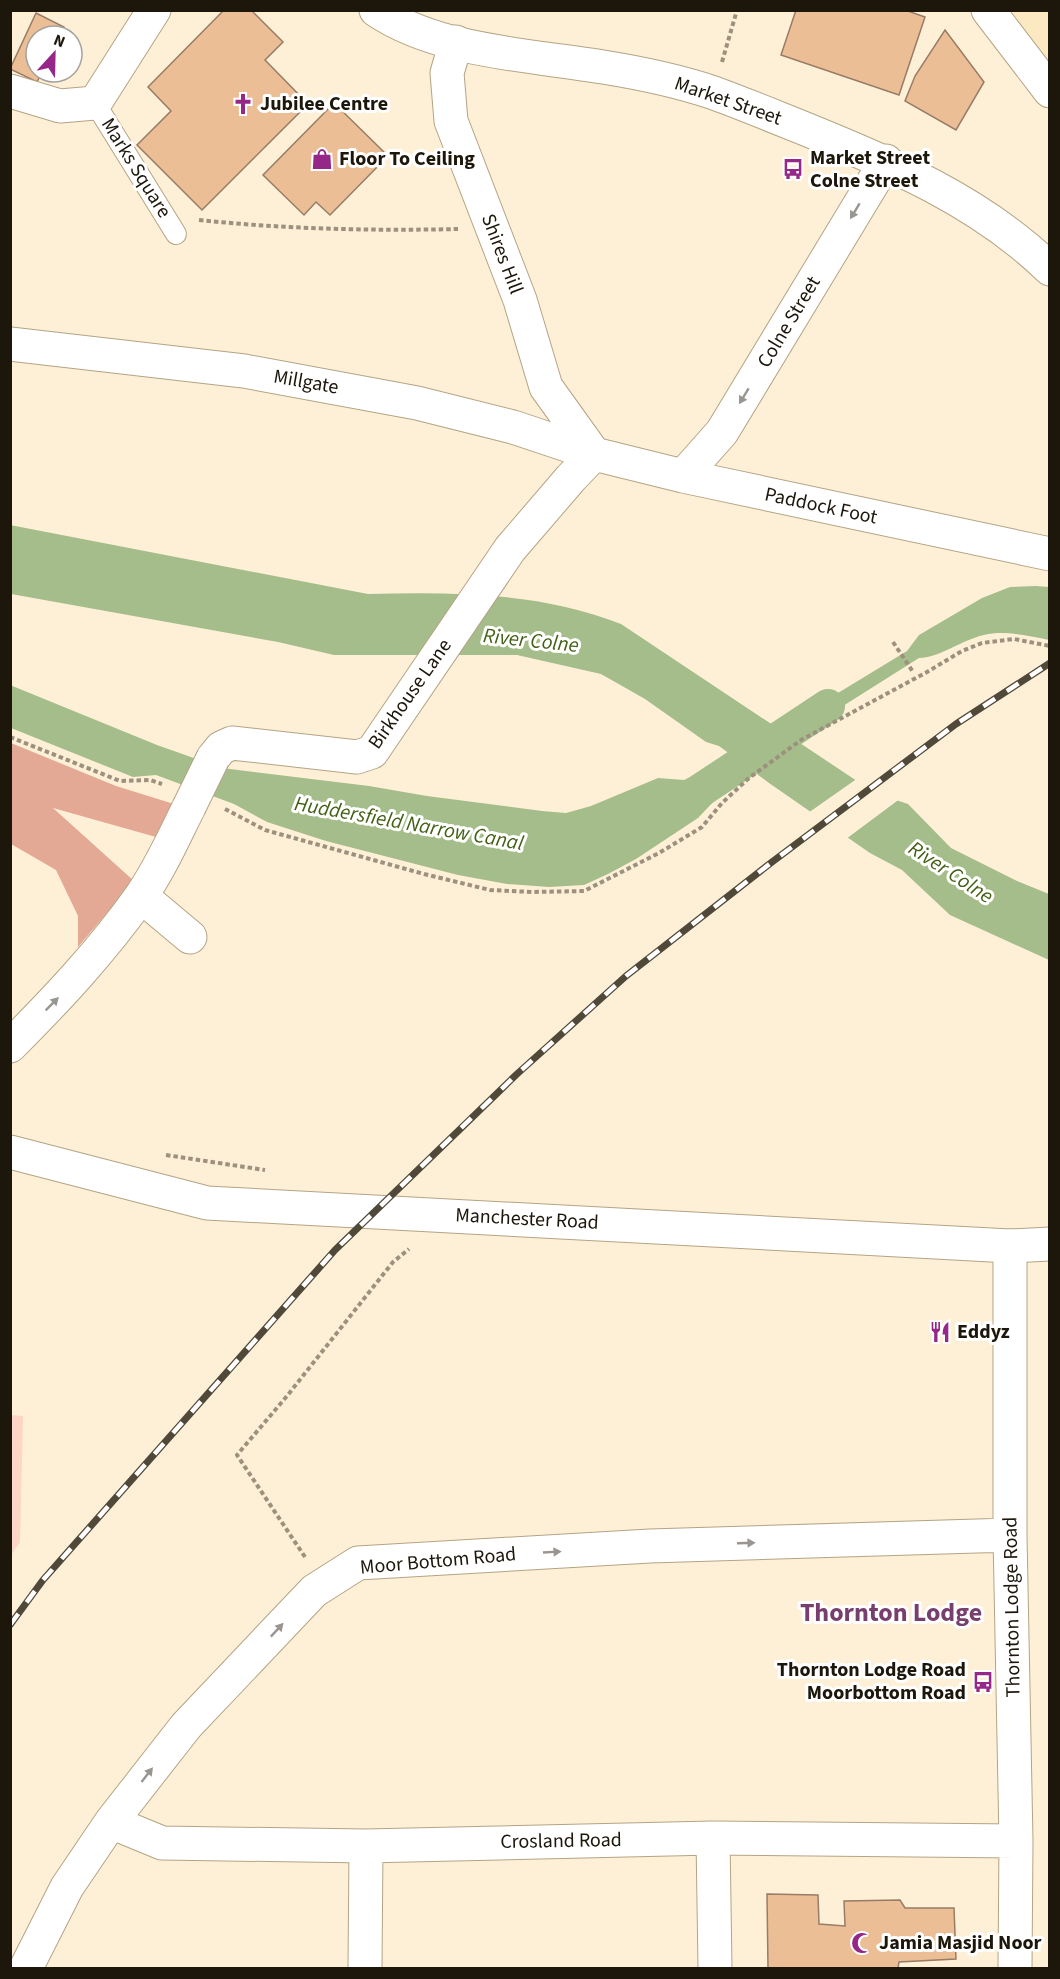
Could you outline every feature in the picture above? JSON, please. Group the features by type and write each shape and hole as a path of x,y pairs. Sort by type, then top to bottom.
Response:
{"street":[{"path":"10,91 60,106 95,103 154,10"},
{"name":"Market Street","path":"376,10 424,34 456,42 527,56 604,67 668,80 713,93 886,161 965,202 1045,254"},
{"path":"988,10 1050,91"},
{"name":"Shires Hill","path":"456,42 447,73 451,121 520,300 546,387 594,454"},
{"name":"Colne Street","path":"683,476 722,432 886,161"},
{"name":"Millgate","path":"10,344 244,371 417,403 513,427 594,454"},
{"name":"Paddock Foot","path":"594,454 683,476 1050,555"},
{"name":"Birkhouse Lane","path":"10,1046 65,991 141,896 164,857 213,758 225,745 242,743 357,757 366,756 377,746 494,571 527,527 594,454"},
{"path":"141,896 190,937"},
{"name":"Manchester Road","path":"14,1156 207,1203 1011,1246 1050,1244"},
{"name":"Thornton Lodge Road","path":"1011,1246 1010,1535 1016,1841 1015,1968"},
{"name":"Moor Bottom Road","path":"26,1968 67,1887 111,1821 186,1726 314,1591 358,1563 650,1546 1010,1535"},
{"name":"Crosland Road","path":"111,1821 162,1843 366,1846 712,1838 1016,1841"},
{"path":"712,1838 715,1968"},
{"path":"365,1968 366,1846"}],"lane":[{"name":"Marks Square","path":"95,103 176,234"}],"path":[{"path":"713,93 737,10"},
{"path":"160,208 184,219 263,226 404,230 492,228"},
{"path":"10,737 120,781 150,780 265,830 423,874 490,890 584,891 659,853 702,827 722,803 749,778 801,740 962,651 982,643 1014,639 1050,646"},
{"path":"893,642 913,672"},
{"path":"324,1584 237,1455 393,1262 411,1247"}],"shaded area":[{"path":"996,11 1049,11 1049,72"},
{"path":"11,743 116,786 174,804 156,837 53,808 134,881 78,947 78,916 56,870 11,844"},
{"path":"11,1415 23,1416 20,1542 11,1555"}],"water":[{"name":"River Colne","path":"10,525 368,594 432,593 496,596 560,606 591,613 621,624 875,793 908,804 951,848 1017,881 1049,894 1049,960 950,915 902,870 870,853 719,746 706,742 645,699 601,674 517,655 334,655 278,642 11,594"},
{"path":"1010,587 1049,587 1049,640 1009,633 976,637 936,655 919,658 797,735 789,731 787,724 907,651 919,635 982,598"},
{"path":"10,685 157,745 222,768 542,811 566,813 591,806 658,778 684,780 722,764 735,768 735,779 698,818 636,859 608,874 584,885 549,887 507,884 458,875 326,841 267,822 234,804 156,775 133,777 11,728"}],"pier":[{"path":"858,778 877,790 901,798 846,839 808,813"}],"building":[{"path":"224,10 251,10 283,42 265,60 308,104 202,210 137,145 171,111 148,87"},
{"path":"796,10 905,10 925,17 899,95 781,55"},
{"path":"36,13 58,24 31,24"},
{"path":"945,30 984,82 956,130 905,101 915,76"},
{"path":"24,39 24,76 10,69"},
{"path":"334,103 388,156 330,215 316,202 304,215 263,175"},
{"name":"Jamia Masjid Noor","path":"767,1894 818,1895 819,1924 845,1926 844,1901 900,1900 905,1908 954,1908 956,1959 899,1962 898,1968 768,1968"}],"waterway":[{"name":"Huddersfield Narrow Canal","path":"695,794 828,706"}],"railway":[{"path":"10,1625 43,1580 335,1250 517,1074 626,976 772,862 956,724 1050,663"}],"place":[{"name":"Jubilee Centre","path":"243,104"},
{"name":"Floor To Ceiling","path":"322,159"},
{"name":"Market Street Colne Street","path":"793,169"},
{"name":"Eddyz","path":"940,1332"},
{"name":"Thornton Lodge Road Moorbottom Road","path":"983,1682"},
{"name":"Jamia Masjid Noor","path":"862,1943"}],"district":[{"name":"Thornton Lodge","path":"891,1612"}]}
